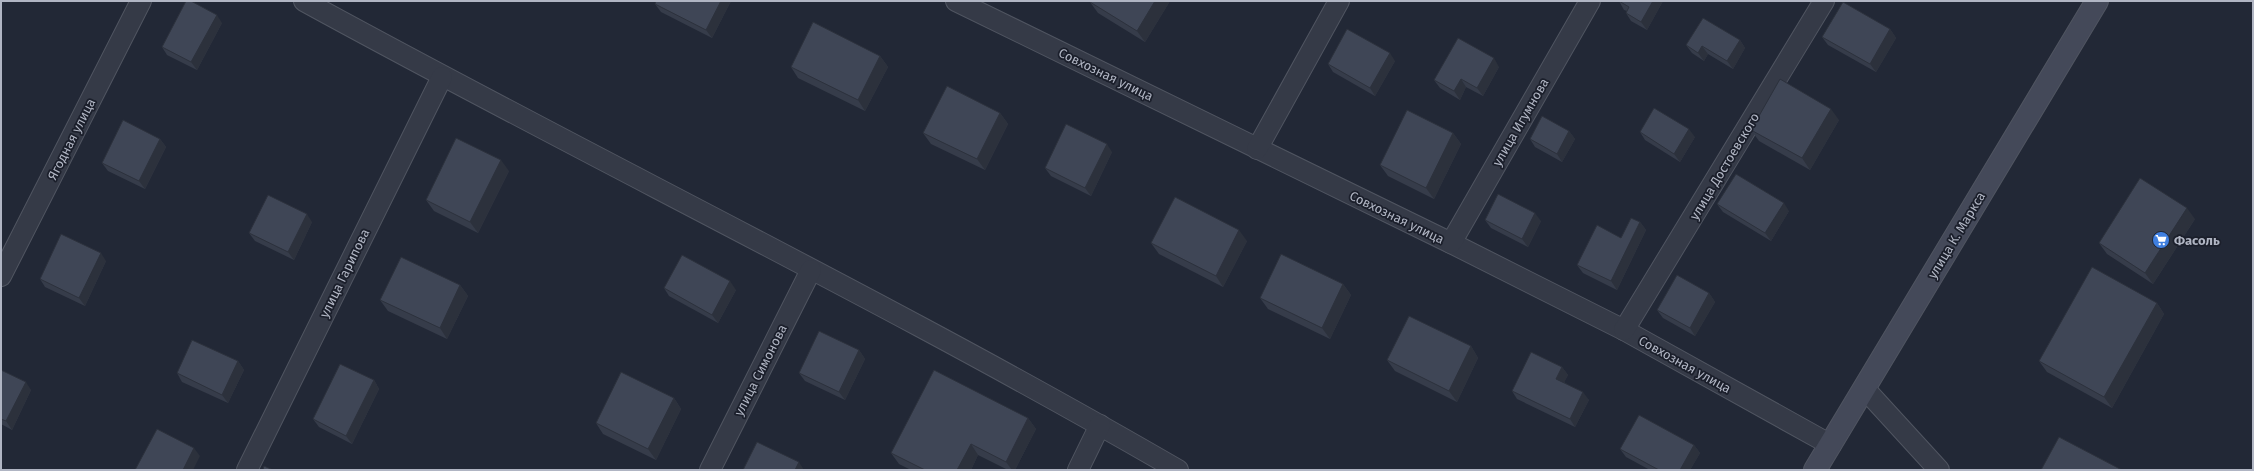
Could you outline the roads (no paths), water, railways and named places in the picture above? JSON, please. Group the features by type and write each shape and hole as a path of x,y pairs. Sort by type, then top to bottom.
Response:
{"main road":[{"name":"улица К. Маркса","path":"1815,470 2096,1"}],"street":[{"name":"Ягодная улица","path":"1,276 140,1"},
{"path":"304,1 442,77 811,270 1100,425 1178,470"},
{"name":"Совхозная улица","path":"956,1 1451,243 1624,330 1831,445"},
{"path":"1257,148 1339,1"},
{"name":"улица Игумнова","path":"1451,243 1590,1"},
{"name":"улица Достоевского","path":"1624,330 1824,1"},
{"name":"улица Гарипова","path":"246,470 442,77"},
{"name":"улица Симонова","path":"710,470 811,270"},
{"path":"1864,388 1939,470"},
{"path":"1078,470 1100,425"}],"place":[{"name":"Фасоль","path":"2161,240"}]}
